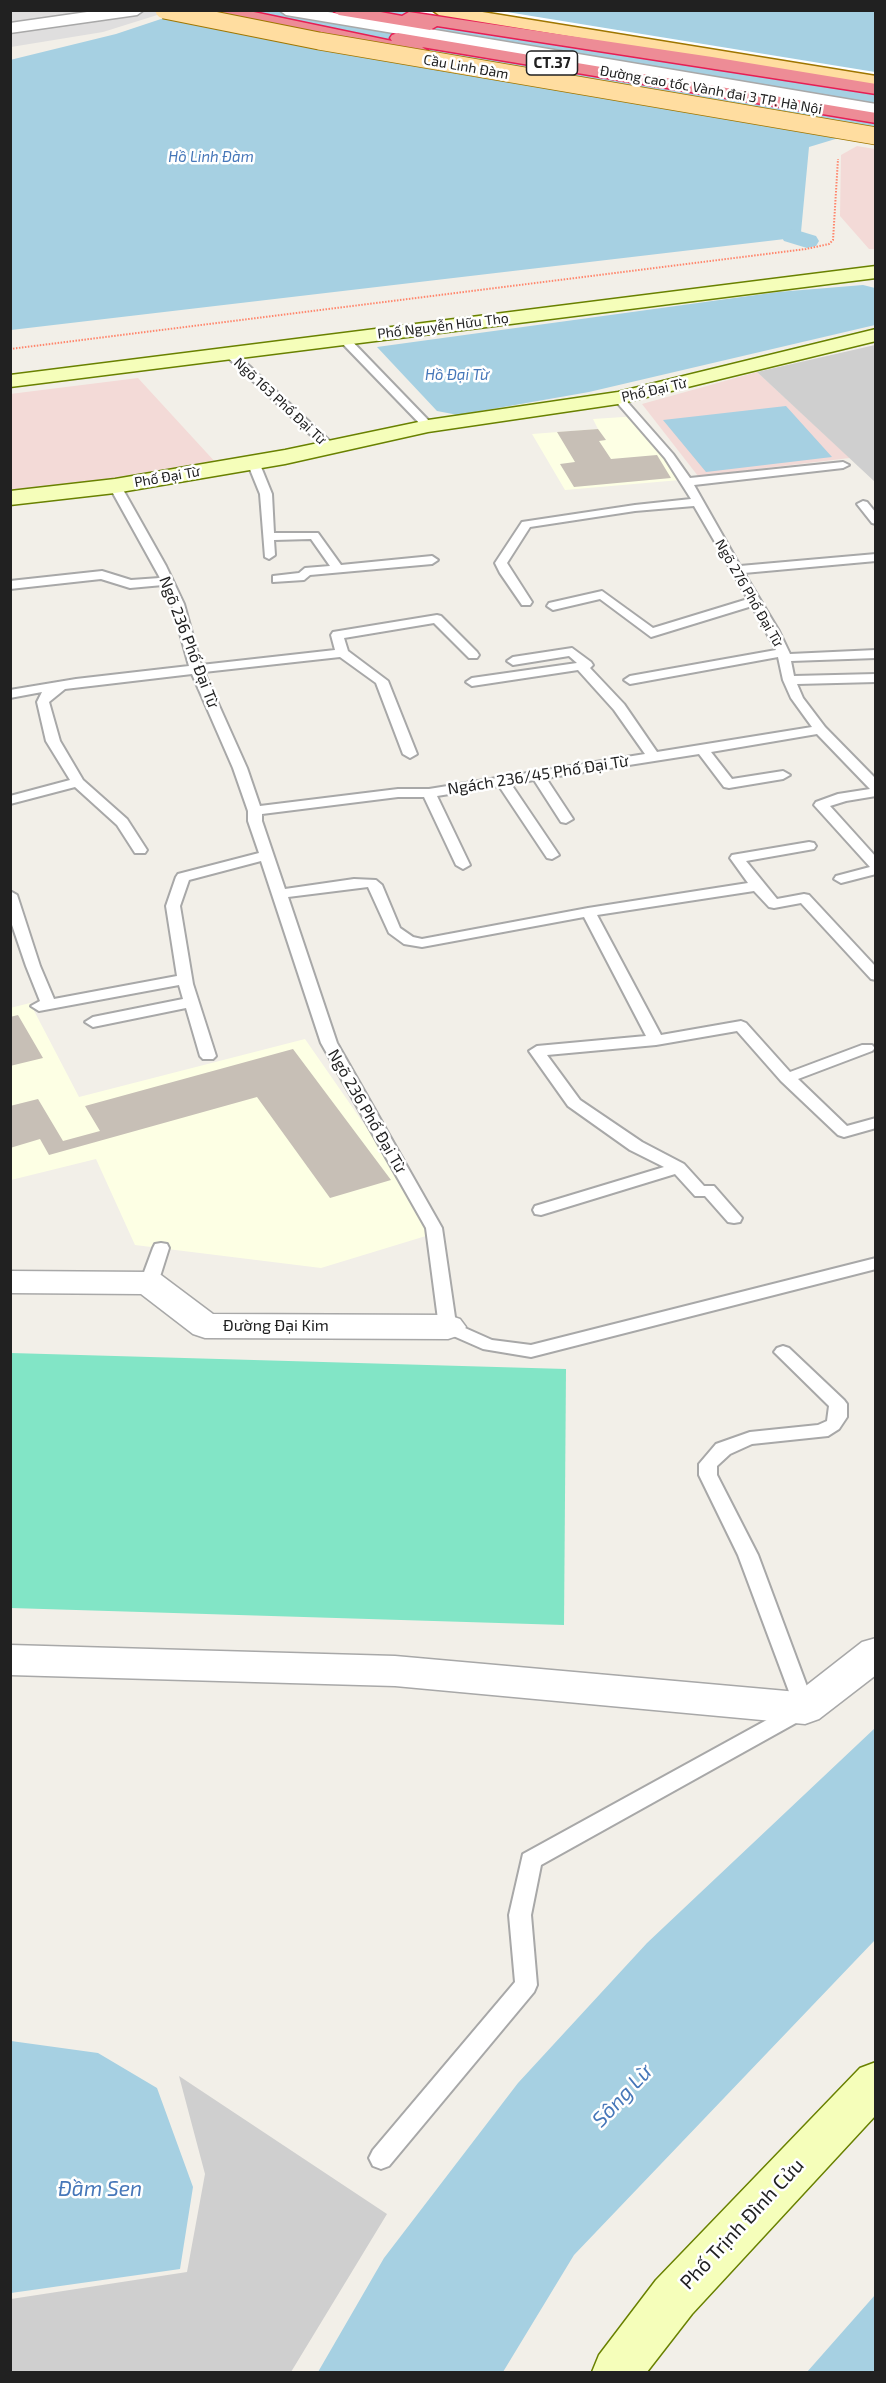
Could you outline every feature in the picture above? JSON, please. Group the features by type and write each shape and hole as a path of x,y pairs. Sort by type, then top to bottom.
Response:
{"highway":[{"path":"219,10 445,56 876,129"},
{"name":"Đường cao tốc Vành đai 3 TP. Hà Nội","path":"227,10 876,118"},
{"name":"Đường cao tốc Vành đai 3 TP. Hà Nội","path":"339,10 876,99"},
{"path":"364,10 565,39 876,89"}],"main road":[{"name":"Cầu Linh Đàm","path":"164,10 331,44 876,136"},
{"path":"439,10 876,81"},
{"name":"Phố Nguyễn Hữu Thọ","path":"10,365 259,341 876,258"},
{"name":"Phố Nguyễn Hữu Thọ","path":"10,381 229,353 259,341 344,338 876,272"},
{"name":"Phố Đại Từ","path":"10,498 115,486 331,448 428,426 618,398 876,335"},
{"name":"Phố Trịnh Đình Cửu","path":"617,2373 674,2297 876,2082"}],"street":[{"path":"10,28 137,10"},
{"path":"286,10 876,109"},
{"path":"10,1282 149,1283"},
{"name":"Đường Đại Kim","path":"149,1283 205,1326 448,1327"},
{"path":"10,1660 395,1671 805,1708 876,1653"}],"lane":[{"path":"344,338 428,426"},
{"name":"Ngõ 163 Phố Đại Từ","path":"229,353 331,448"},
{"name":"Ngõ 276 Phố Đại Từ","path":"618,398 669,456 687,482 773,631 784,655 789,680 797,698 820,730 876,787"},
{"path":"253,462 266,494 269,555"},
{"path":"687,482 843,465"},
{"name":"Ngõ 236 Phố Đại Từ","path":"115,486 178,604 196,669 240,768 255,811 255,821 329,1043 434,1228 448,1327"},
{"path":"526,602 501,563 526,524 635,508 698,502"},
{"path":"863,504 876,521"},
{"path":"269,537 314,535 337,568"},
{"path":"737,570 876,557"},
{"path":"277,579 304,576 305,572 337,568 432,560"},
{"path":"10,585 102,575 130,584 167,581"},
{"path":"553,606 600,593 655,635 754,601"},
{"path":"410,754 382,681 342,653 337,635 437,619 473,655"},
{"path":"472,682 587,664 572,652 513,661"},
{"path":"10,694 76,683 342,653"},
{"path":"630,680 784,655 876,654"},
{"path":"581,666 620,707 654,757"},
{"path":"789,680 876,678"},
{"path":"60,687 48,695 43,702 53,741 78,782 122,822 140,850"},
{"name":"Ngách 236/45 Phố Đại Từ","path":"255,811 398,793 429,793 820,730"},
{"path":"702,749 729,784 783,775"},
{"path":"858,770 876,767"},
{"path":"538,776 566,819"},
{"path":"502,781 552,855"},
{"path":"10,800 78,782"},
{"path":"841,879 876,868 821,805 843,796 876,792"},
{"path":"429,793 463,865"},
{"path":"809,846 737,858 757,886 774,904 804,898 876,976"},
{"path":"208,1056 185,979 173,906 183,877 267,855"},
{"path":"280,894 354,883 371,883 375,885 394,930 409,941 422,943 588,912 757,886"},
{"path":"10,895 44,1005 185,979"},
{"path":"588,912 656,1040"},
{"path":"93,1022 192,1002"},
{"path":"734,1218 708,1190 700,1192 678,1168 636,1146 573,1103 537,1052 656,1040 741,1026 787,1078 844,1132 876,1123"},
{"path":"787,1078 867,1048"},
{"path":"541,1210 678,1168"},
{"path":"149,1283 161,1248"},
{"path":"448,1327 489,1345 531,1351 876,1263"},
{"path":"381,2158 526,1985 520,1915 531,1860 805,1708 748,1555 708,1475 708,1464 723,1449 750,1438 822,1431 833,1425 838,1418 838,1404 783,1352"}],"path":[{"path":"10,349 806,249 830,244 833,240 838,153"}],"shaded area":[{"path":"11,11 170,11 103,32 11,47"},
{"path":"857,146 875,149 875,249 869,249 840,216 841,155"},
{"path":"876,345 875,482 757,372"},
{"path":"757,372 850,458 698,476 642,404"},
{"path":"138,378 217,464 103,482 11,492 10,394"},
{"path":"639,416 680,480 565,490 532,434 598,429 593,419"},
{"path":"30,1003 79,1097 305,1039 439,1232 321,1268 135,1245 96,1159 11,1180 10,1008"},
{"path":"179,2076 387,2214 291,2372 11,2372 11,2299 187,2272 205,2174"}],"green space":[{"path":"11,1353 566,1369 564,1625 11,1608"}],"water":[{"name":"Hồ Linh Đàm","path":"185,11 875,11 875,127 809,147 801,232 785,239 11,330 10,60 116,34"},
{"name":"Hồ Đại Từ","path":"863,285 875,288 875,325 589,392 458,415 437,411 377,347 778,292"},
{"path":"786,406 832,457 706,472 663,420"},
{"name":"Sông Lừ","path":"875,1728 875,1940 574,2255 503,2372 318,2372 384,2258 518,2083 647,1943"},
{"name":"Đầm Sen","path":"11,2041 98,2053 157,2088 193,2187 180,2269 11,2293"},
{"path":"875,2295 875,2372 807,2372"}],"pier":[{"path":"407,11 501,11 875,72 875,86"}],"building":[{"path":"598,429 606,440 599,441 611,459 657,455 671,478 574,487 560,464 575,462 557,432"},
{"path":"18,1015 43,1058 10,1066 10,1017"},
{"path":"293,1049 391,1180 330,1198 257,1097 49,1155 40,1139 10,1148 10,1106 38,1099 63,1141 100,1131 85,1106"}],"waterway":[{"path":"793,236 807,241"}]}
